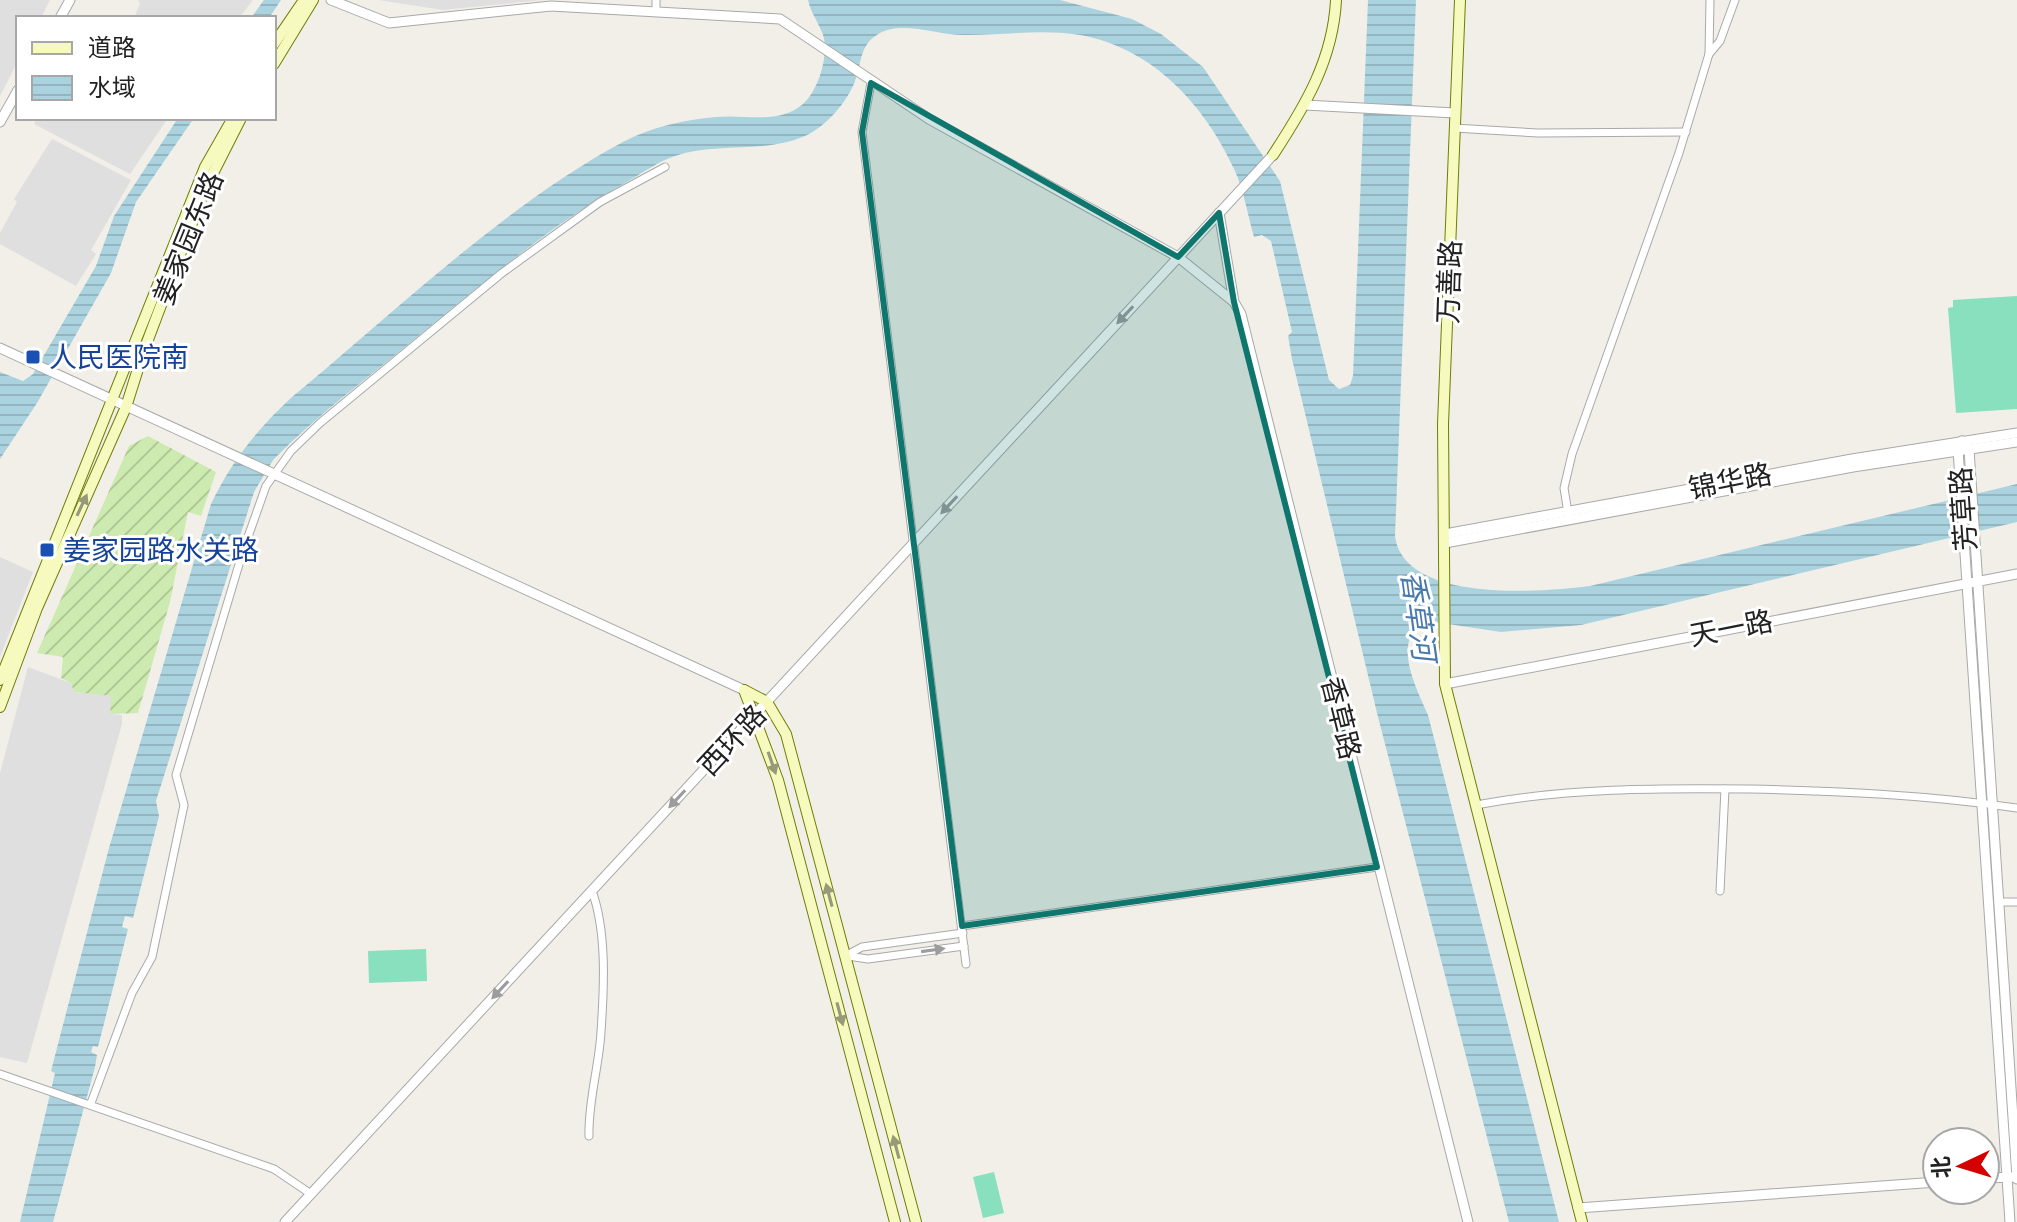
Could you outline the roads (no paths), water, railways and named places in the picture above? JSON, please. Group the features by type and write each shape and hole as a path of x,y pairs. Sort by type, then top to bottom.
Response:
{"main road":[{"path":"276,41 304,0"},
{"path":"276,61 313,0"},
{"path":"1273,155 1318,83 1335,22 1336,0"},
{"name":"万善路","path":"1460,0 1443,424 1445,684 1582,1222"},
{"name":"姜家园东路","path":"0,680 205,167 232,120"},
{"name":"姜家园东路","path":"0,707 37,608 126,407 204,191 240,120"},
{"path":"744,690 767,702 786,734 916,1222"},
{"path":"744,690 778,780 895,1222"}],"street":[{"path":"331,0 389,23 551,6 656,5 780,19 871,83 1178,257 1234,302"},
{"path":"1568,515 1564,488 1576,442 1686,132 1709,54 1710,0"},
{"path":"1709,54 1720,41 1735,0"},
{"path":"871,83 862,132 916,541 966,964"},
{"path":"0,122 16,94"},
{"path":"1305,105 1455,113"},
{"path":"1454,128 1538,133 1686,132"},
{"name":"西环路","path":"285,1222 1273,155"},
{"path":"91,1103 132,993 152,957 184,805 176,775 243,551 272,472 320,423 502,273 600,202 665,167"},
{"name":"香草路","path":"1219,213 1234,302 1241,314 1468,1222"},
{"path":"0,348 744,690"},
{"name":"锦华路","path":"1445,538 1963,446 2017,433"},
{"name":"锦华路","path":"1963,446 2017,442"},
{"name":"芳草路","path":"1963,446 2015,1177"},
{"name":"天一路","path":"1445,684 2017,574"},
{"path":"1476,805 1513,798 1651,788 1898,793 2017,808"},
{"path":"1720,891 1725,789"},
{"name":"芳草路","path":"1988,804 1998,902 2015,1177 2010,1222"},
{"path":"845,956 862,947 962,929 1377,867"},
{"path":"589,1136 601,1032 601,947 598,908 592,891"},
{"path":"1998,902 2017,902"},
{"path":"825,959 845,956 868,959 964,946"},
{"path":"0,1074 91,1103 274,1169 311,1194"},
{"path":"1578,1208 1921,1183"}],"water":[{"path":"264,0 281,0 270,16 252,16"},
{"name":"香草河","path":"808,0 1060,0 1132,19 1161,34 1203,67 1280,181 1329,380 1339,389 1350,385 1353,376 1368,0 1416,0 1395,536 1404,558 1423,573 1448,583 1478,589 1510,591 1590,586 2017,484 2017,522 1581,625 1501,632 1428,621 1416,628 1408,650 1412,677 1428,715 1559,1222 1509,1222 1378,717 1292,359 1288,336 1292,332 1271,241 1262,235 1254,237 1238,179 1223,147 1192,102 1174,83 1131,52 1106,42 1066,33 956,35 910,28 889,29 868,43 851,89 841,106 820,127 805,136 773,145 675,156 602,197 494,274 325,412 273,460 254,492 156,801 159,816 133,918 125,916 122,927 128,929 98,1047 93,1046 91,1052 97,1055 95,1067 53,1222 20,1222 55,1073 51,1071 109,848 211,504 236,460 267,421 292,397 452,261 536,196 579,168 623,142 656,128 716,117 772,117 803,104 813,92 820,75 825,47 823,33"},
{"path":"177,120 193,120 136,202 111,273 37,403 0,459 0,372 23,381 33,374 96,266 114,216"}],"place":[{"name":"人民医院南","path":"33,357"},
{"name":"姜家园路水关路","path":"47,550"}]}
